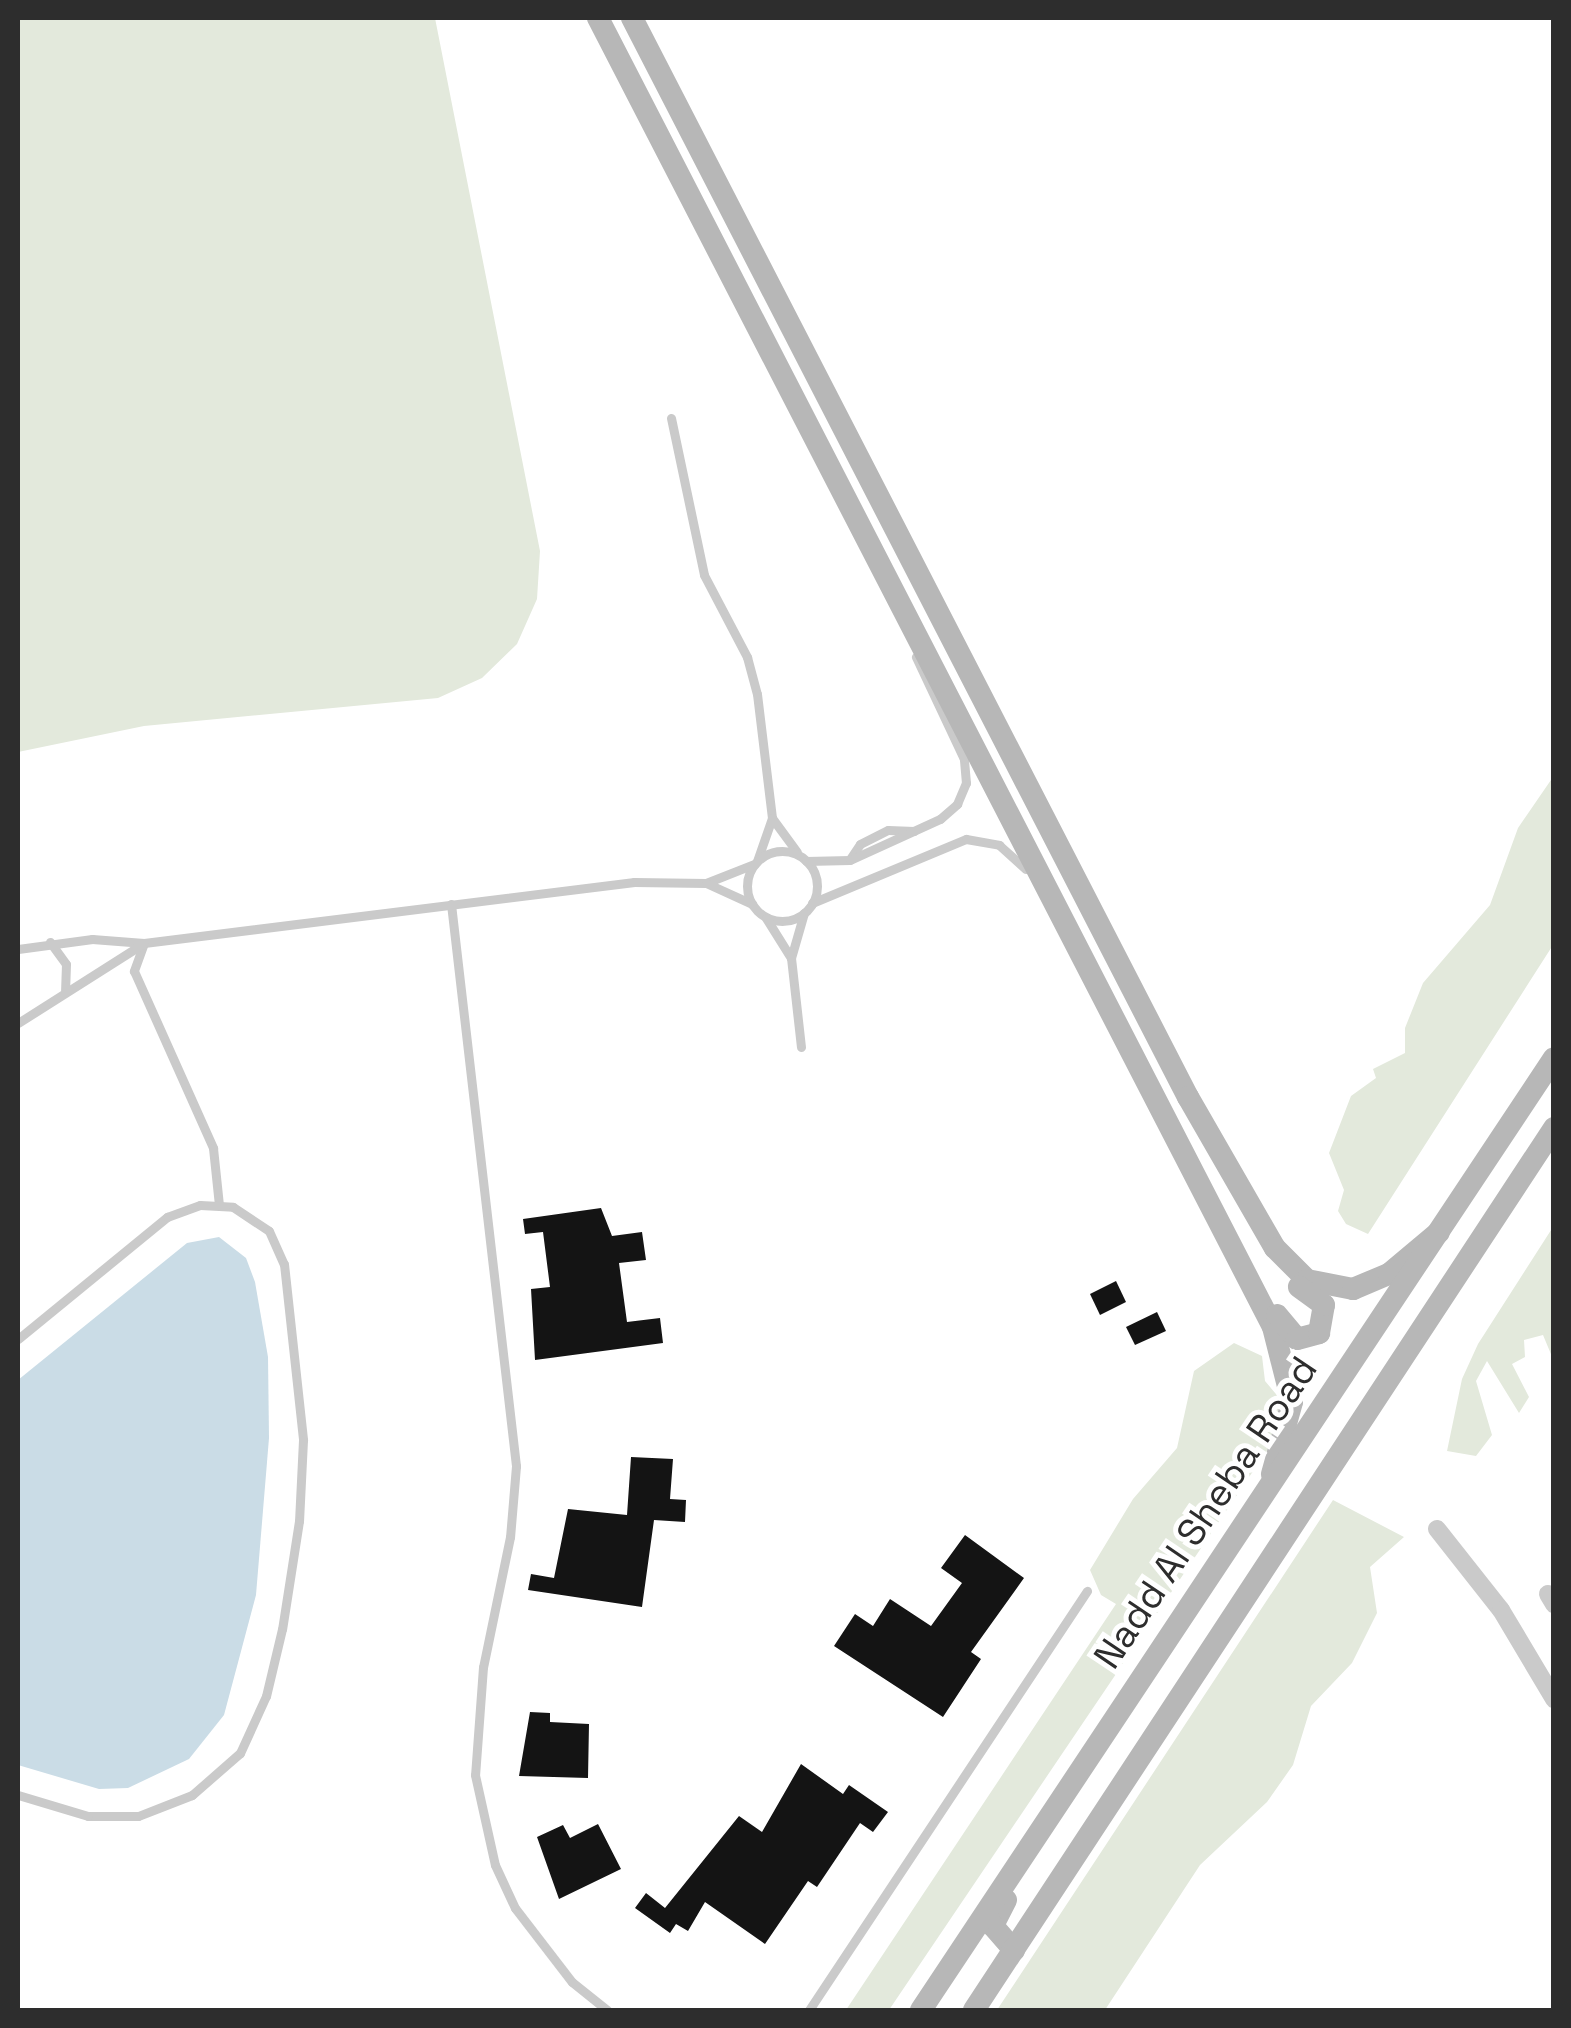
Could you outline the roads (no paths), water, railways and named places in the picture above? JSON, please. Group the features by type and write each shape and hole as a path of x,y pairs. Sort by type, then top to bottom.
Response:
{"street":[{"path":"598,18 1272,1327 1290,1385 1290,1418 1272,1474"},
{"path":"632,18 1251,1208 1275,1265 1324,1305 1324,1327 1312,1337 1285,1330 1249,1262 1218,1224"},
{"path":"795,399 822,386"},
{"name":"Nadd Al Sheba Road","path":"921,2010 1272,1474 1554,1058"},
{"path":"974,2010 1554,1128"},
{"path":"1251,1208 1284,1260 1308,1280 1333,1288 1372,1284 1439,1232"},
{"path":"1437,1529 1501,1610 1554,1699"},
{"path":"1014,1950 993,1926 1018,1880 1016,1864"}],"lane":[{"path":"671,418 704,575 753,675 772,818 748,880 752,904"},
{"path":"18,949 50,942 144,944 608,884 706,883 778,851 803,859 850,860 950,812 966,771 922,673 914,630"},
{"path":"772,818 803,859 816,885 791,958 801,1048"},
{"path":"812,902 977,839 1009,850 1056,902"},
{"path":"706,883 752,904 765,916 791,958"},
{"path":"451,904 516,1466 510,1537 483,1667 475,1774 495,1865 515,1908 572,1982 607,2010"},
{"path":"765,916 790,919 804,912"},
{"path":"50,942 66,964 65,990"},
{"path":"18,1023 144,944"},
{"path":"144,944 134,971 213,1148 219,1205"},
{"path":"18,1339 167,1217 219,1205 259,1220 277,1243 300,1384 300,1521 262,1707 227,1768 154,1812 88,1816 18,1795"},
{"path":"809,2010 1087,1590"}],"water":[{"path":"219,1237 246,1258 255,1282 268,1357 269,1438 256,1595 224,1715 189,1759 128,1788 99,1789 18,1765 18,1380 187,1243"}]}
